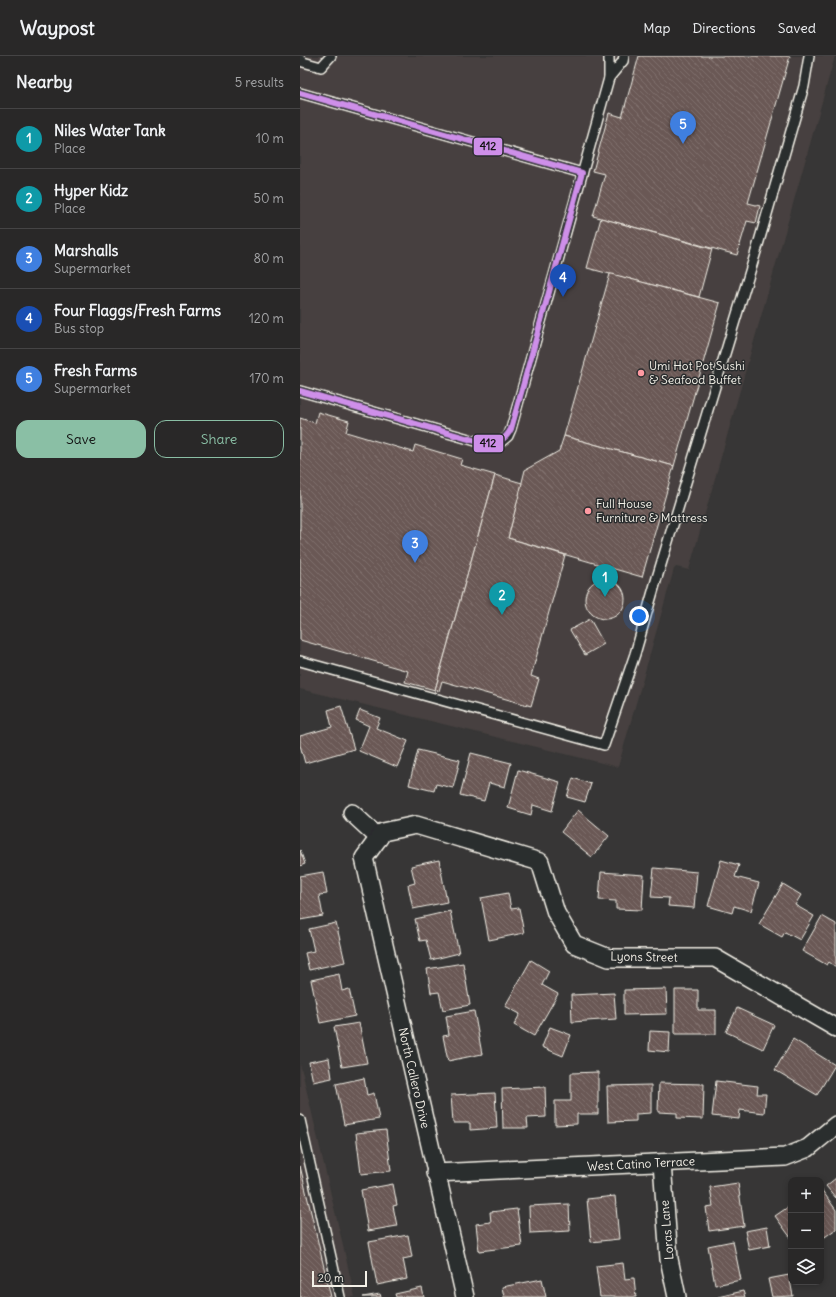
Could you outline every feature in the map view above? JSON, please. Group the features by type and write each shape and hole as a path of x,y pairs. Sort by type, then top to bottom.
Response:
{"street":[{"path":"352,813 379,838"},
{"name":"Lyons Street","path":"364,858 383,832 416,825 540,862 556,913 574,944 609,958 715,958 836,1028"},
{"name":"North Callero Drive","path":"364,858 435,1173 465,1297"},
{"name":"West Catino Terrace","path":"435,1173 785,1157 808,1148 836,1125"},
{"name":"Loras Lane","path":"662,1163 669,1259 677,1297"}],"lane":[{"path":"300,59 303,62 321,67 331,56"},
{"path":"300,391 482,443 495,443 508,436 609,78 609,56"},
{"path":"609,78 623,61 624,56"},
{"path":"300,660 604,745 635,654 758,245 804,86 809,56"},
{"path":"300,93 582,173"},
{"path":"300,1120 340,1297"}],"shaded area":[{"path":"300,56 835,56 689,570 676,567 674,569 618,767 300,689"},
{"path":"300,1064 303,1075 355,1297 300,1297"}],"building":[{"path":"639,56 790,56 748,203 760,206 756,223 747,221 737,255 593,216 605,174 593,171 609,113 622,117"},
{"path":"601,218 712,249 699,297 587,268"},
{"path":"610,274 720,303 674,466 564,436"},
{"path":"318,412 349,421 346,432 413,452 415,445 462,459 460,465 495,475 435,690 405,682 408,671 300,640 300,418 315,423"},
{"name":"Full House Furniture & Mattress","path":"564,436 674,466 642,577 508,538 525,470 559,451"},
{"path":"495,475 522,483 508,538 565,555 531,676 539,679 531,706 442,681 439,691 435,690"},
{"path":"609,579 616,582 622,588 625,599 624,607 616,616 609,619 601,619 594,616 586,607 585,595 588,588 597,580"},
{"path":"590,619 604,644 585,655 570,630"},
{"path":"341,706 354,749 305,763 300,745 300,736 332,727 328,710"},
{"path":"360,710 380,718 376,728 408,741 397,767 359,751 369,726 356,720"},
{"path":"418,750 460,760 453,788 436,784 434,791 409,785"},
{"path":"471,753 511,763 505,787 489,783 484,801 460,795"},
{"path":"518,770 560,782 552,811 533,805 531,815 508,808"},
{"path":"573,778 591,784 585,802 567,797"},
{"path":"578,810 609,836 592,857 561,832"},
{"path":"300,850 305,864 300,866"},
{"path":"439,860 447,902 413,909 408,885 415,883 411,866"},
{"path":"721,860 739,865 735,877 759,883 751,911 734,906 732,913 708,906"},
{"path":"654,868 697,872 694,908 668,906 669,898 651,897"},
{"path":"323,872 327,894 319,895 323,916 300,920 300,876"},
{"path":"601,872 644,875 642,910 616,909 616,901 599,900"},
{"path":"783,884 801,895 795,905 814,916 800,940 785,932 782,937 759,924"},
{"path":"508,893 511,909 519,908 524,933 489,940 481,898"},
{"path":"450,911 459,953 431,960 426,940 420,941 415,919"},
{"path":"822,916 836,924 836,967 829,962 827,965 802,951"},
{"path":"336,923 345,962 309,970 305,953 314,951 309,929"},
{"path":"531,960 549,971 542,985 558,994 534,1036 514,1025 520,1014 505,1006"},
{"path":"463,963 470,1005 443,1010 439,992 431,993 427,969"},
{"path":"339,974 342,991 349,989 355,1016 320,1023 311,980"},
{"path":"666,989 667,1014 624,1015 624,990"},
{"path":"675,990 698,990 698,1010 716,1010 716,1034 675,1034"},
{"path":"614,993 616,1019 572,1022 571,995"},
{"path":"737,1008 774,1025 763,1049 726,1032"},
{"path":"474,1011 482,1054 448,1061 443,1036 449,1035 446,1016"},
{"path":"359,1023 367,1063 342,1067 334,1027"},
{"path":"550,1027 571,1035 563,1056 542,1047"},
{"path":"650,1031 670,1032 669,1052 649,1050"},
{"path":"793,1039 835,1065 817,1095 775,1070"},
{"path":"329,1058 332,1078 313,1082 309,1062"},
{"path":"598,1072 598,1114 577,1114 577,1124 555,1125 555,1101 571,1101 571,1073"},
{"path":"364,1078 367,1095 374,1093 379,1119 344,1125 336,1084"},
{"path":"716,1081 758,1086 757,1094 766,1094 764,1113 740,1110 739,1119 712,1116"},
{"path":"659,1083 704,1084 703,1119 677,1118 677,1113 658,1112"},
{"path":"651,1085 651,1113 636,1114 636,1121 608,1122 607,1086"},
{"path":"545,1087 546,1117 527,1118 528,1128 503,1128 502,1089"},
{"path":"495,1093 497,1128 470,1130 470,1123 453,1123 451,1095"},
{"path":"386,1130 391,1171 361,1174 356,1133"},
{"path":"300,1166 331,1297 300,1297"},
{"path":"836,1178 836,1198 826,1186"},
{"path":"738,1183 744,1226 709,1231 706,1207 713,1206 710,1187"},
{"path":"393,1184 397,1205 393,1206 397,1226 368,1231 361,1190"},
{"path":"824,1193 836,1210 836,1229 824,1238"},
{"path":"615,1196 619,1239 591,1242 587,1199"},
{"path":"569,1204 570,1231 530,1233 529,1206"},
{"path":"788,1207 788,1234 775,1216"},
{"path":"517,1209 522,1246 479,1251 476,1224 491,1222 490,1212"},
{"path":"767,1227 770,1246 749,1250 745,1231"},
{"path":"408,1235 412,1257 403,1259 407,1279 377,1285 369,1242"},
{"path":"733,1241 741,1280 715,1285 708,1246"},
{"path":"623,1263 625,1279 634,1278 636,1297 600,1297 596,1266"},
{"path":"788,1275 788,1285 791,1285 793,1296 772,1297 768,1279"},
{"path":"542,1279 546,1297 504,1297 502,1287"},
{"path":"422,1288 424,1297 396,1297 395,1294"},
{"path":"743,1291 745,1297 718,1297"},
{"path":"380,1294 381,1297 363,1297"}],"transit line":[{"name":"412","path":"300,93 582,173 511,429 503,439 492,443 483,443 300,391"}],"place":[{"name":"Fresh Farms","path":"683,144"},
{"name":"Four Flaggs/Fresh Farms","path":"563,297"},
{"name":"Umi Hot Pot Sushi & Seafood Buffet","path":"641,373"},
{"name":"Full House Furniture & Mattress","path":"588,511"},
{"name":"Marshalls","path":"415,563"},
{"name":"Niles Water Tank","path":"605,597"},
{"name":"Hyper Kidz","path":"502,615"}]}
